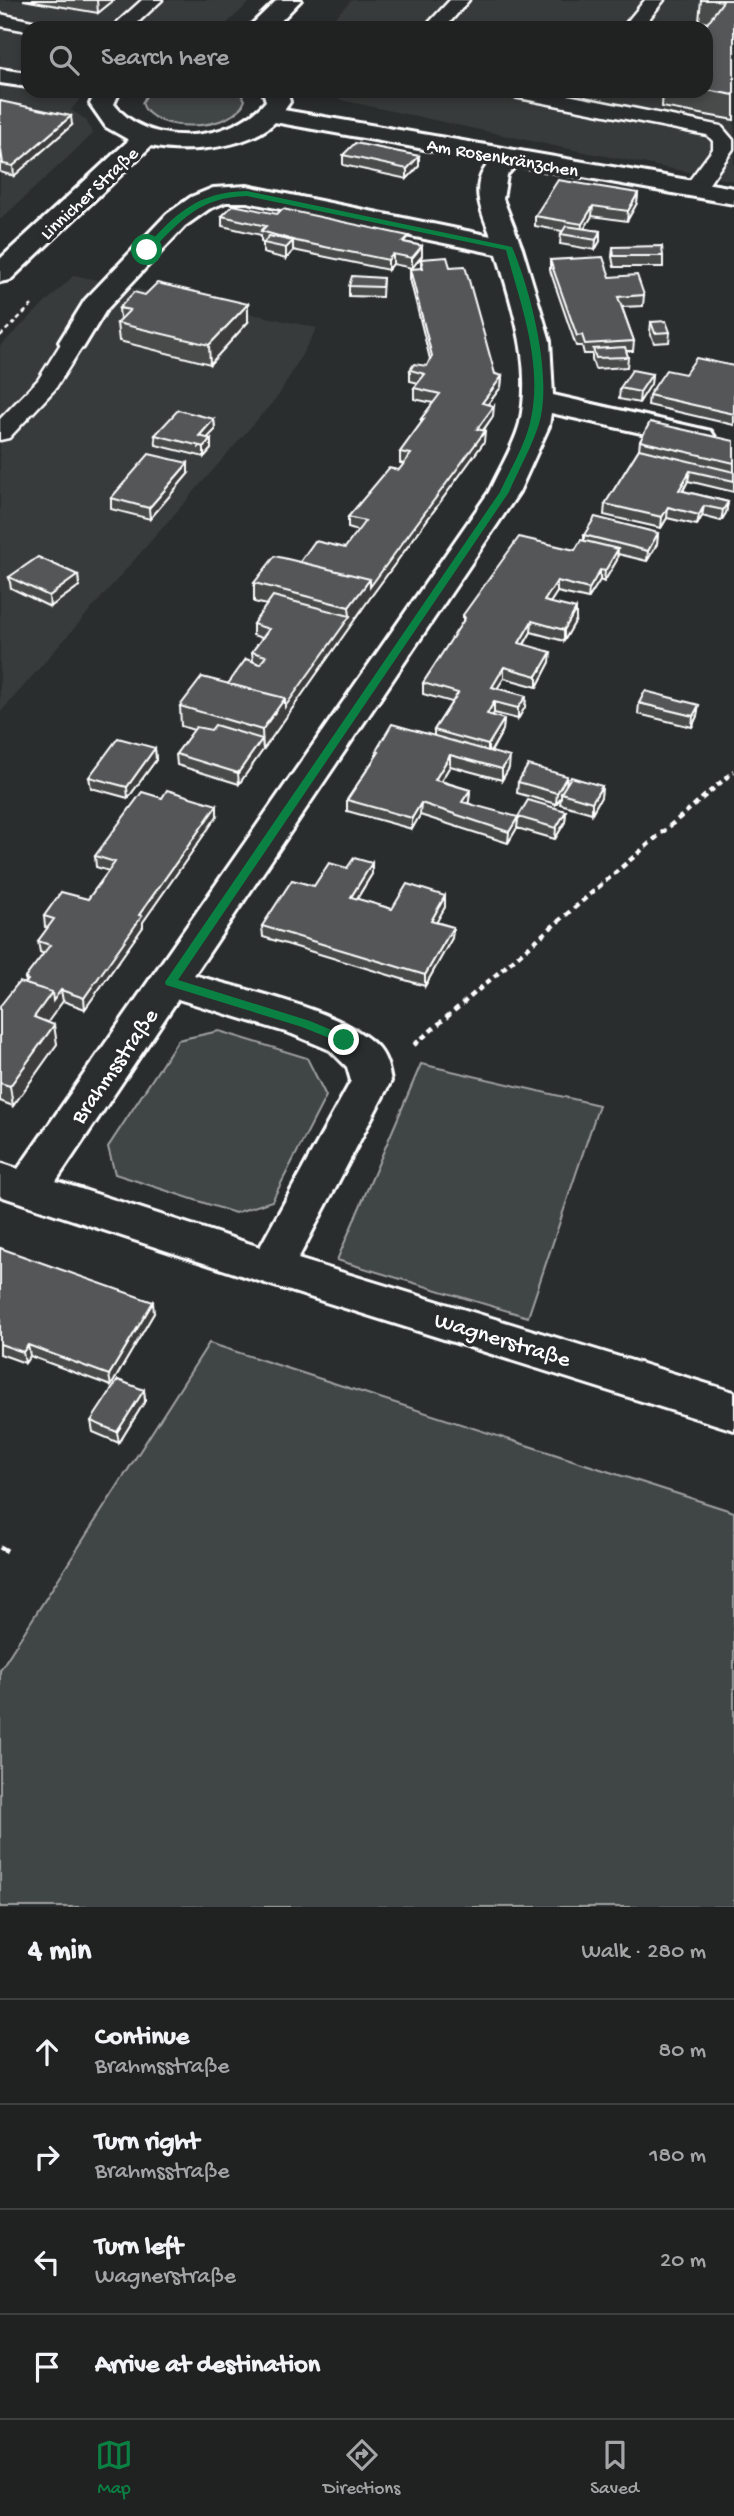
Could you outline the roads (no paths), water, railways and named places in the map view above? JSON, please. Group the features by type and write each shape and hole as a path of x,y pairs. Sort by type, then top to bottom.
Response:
{"street":[{"path":"268,21 290,0"},
{"path":"0,76 21,79"},
{"path":"105,98 102,104 107,117 122,129 146,137 182,142 219,139 251,129 274,103"},
{"name":"Am Rosenkränzchen","path":"274,103 510,157 734,196"},
{"name":"Linnicher Straße","path":"0,274 146,137"},
{"name":"Brahmsstraße","path":"14,1184 170,982 504,492 534,426 538,401 536,341 509,248 490,199 494,173 510,157"},
{"path":"73,342 95,306 176,220 200,203 222,194 247,194 509,248"},
{"path":"538,401 726,443"},
{"path":"170,982 306,1024 344,1040 366,1060 371,1081 271,1269"},
{"name":"Wagnerstraße","path":"14,1184 271,1269 734,1411"}],"lane":[{"path":"129,21 153,0"},
{"path":"440,21 460,0"},
{"path":"638,21 655,0"},
{"path":"0,20 21,24"},
{"path":"586,98 714,130 723,140 723,149 694,189"},
{"path":"0,433 47,384 73,342"}]}
